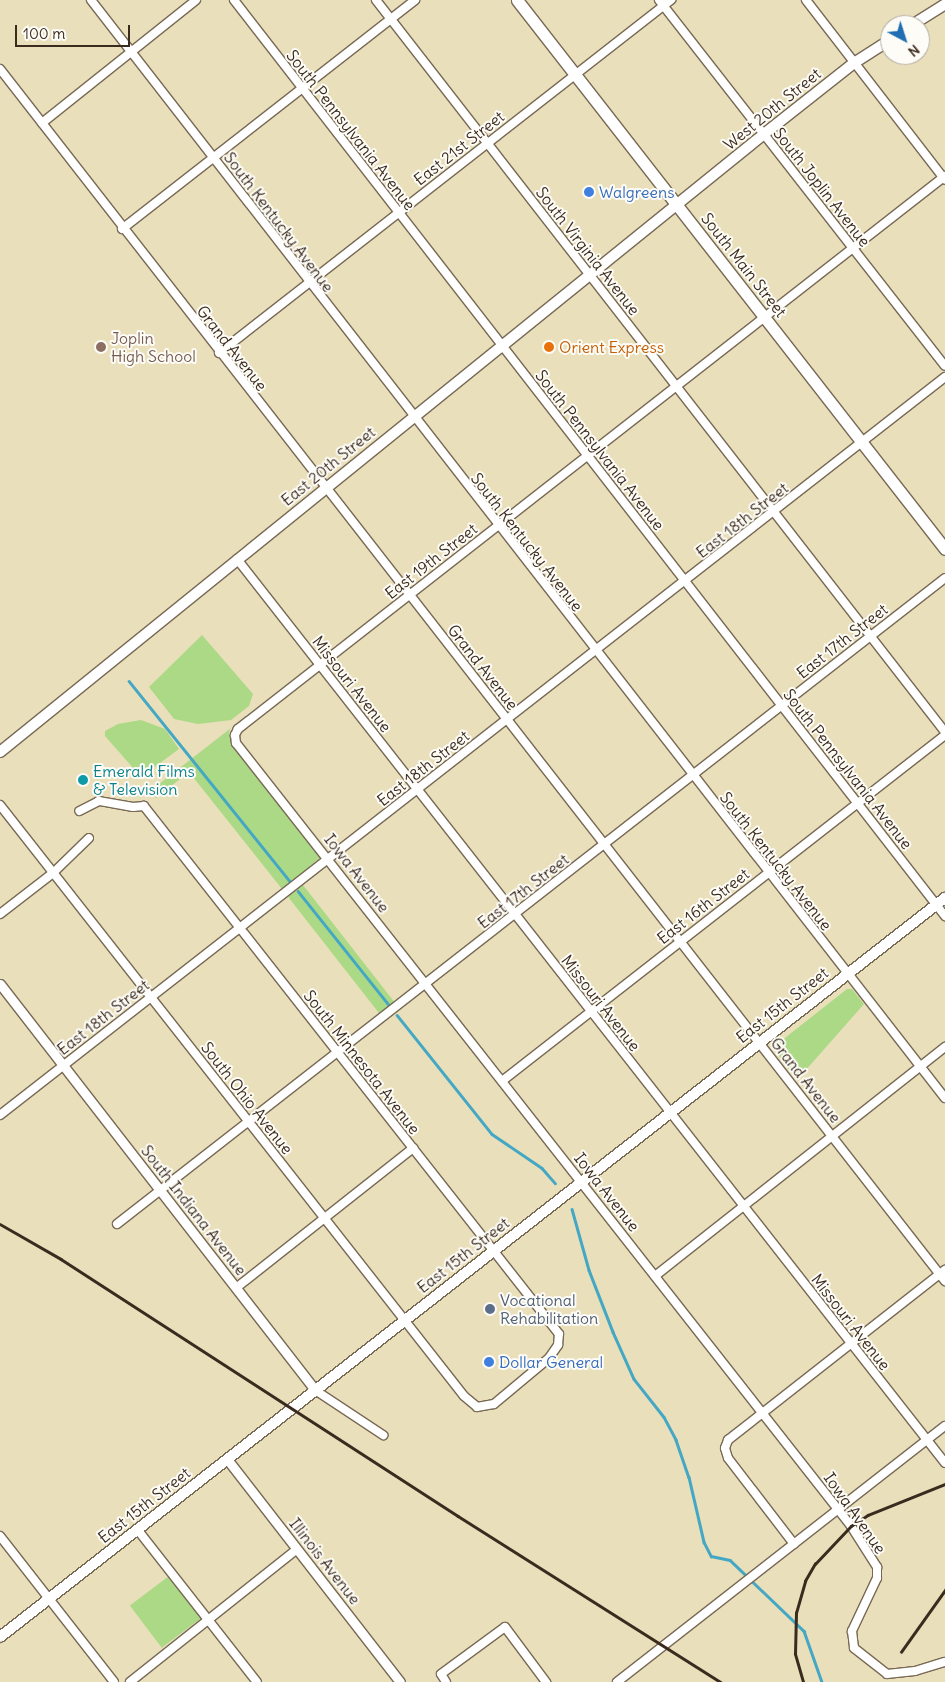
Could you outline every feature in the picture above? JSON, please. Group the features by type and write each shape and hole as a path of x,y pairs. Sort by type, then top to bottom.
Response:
{"main road":[{"name":"South Main Street","path":"517,0 945,549"},
{"path":"928,15 945,4"},
{"name":"West 20th Street","path":"676,205 854,63 880,46"},
{"name":"East 20th Street","path":"0,752 324,487 676,205"},
{"name":"East 15th Street","path":"0,1637 945,898"}],"street":[{"name":"South Kentucky Avenue","path":"91,0 308,283 945,1098"},
{"path":"42,124 196,0"},
{"name":"South Pennsylvania Avenue","path":"234,0 301,89 945,916"},
{"name":"South Virginia Avenue","path":"376,0 945,733"},
{"path":"122,229 415,0"},
{"name":"East 21st Street","path":"219,353 575,75 661,3 671,0"},
{"path":"806,0 944,178"},
{"name":"South Joplin Avenue","path":"661,3 945,366"},
{"name":"Grand Avenue","path":"0,69 122,229 410,595 604,846 943,1275"},
{"name":"East 19th Street","path":"235,735 238,729 944,178"},
{"name":"East 18th Street","path":"0,1115 685,582 945,377"},
{"name":"Missouri Avenue","path":"237,559 945,1463"},
{"name":"East 17th Street","path":"117,1224 604,846 945,578"},
{"name":"East 16th Street","path":"502,1081 945,733"},
{"name":"Iowa Avenue","path":"235,735 236,743 764,1412 838,1510 876,1567 877,1578 861,1610 852,1640 860,1655 887,1674 915,1671 945,1662"},
{"name":"South Minnesota Avenue","path":"79,811 99,801 133,807 144,806 559,1334 558,1345 549,1358 494,1404 474,1406"},
{"name":"South Ohio Avenue","path":"0,805 404,1320 474,1406"},
{"path":"0,914 54,873 89,838"},
{"name":"South Indiana Avenue","path":"0,984 315,1390 383,1435"},
{"path":"655,1276 742,1205 945,1047"},
{"path":"236,1288 412,1148"},
{"path":"794,1544 740,1476 725,1448 730,1438 943,1275"},
{"path":"617,1682 945,1426"},
{"name":"Illinois Avenue","path":"227,1459 400,1682"},
{"path":"137,1530 257,1682"},
{"path":"0,1536 114,1682"},
{"path":"130,1682 297,1549"},
{"path":"446,1682 441,1674 505,1626 546,1682"}],"green space":[{"path":"202,635 253,694 249,706 231,720 198,724 174,719 149,687"},
{"path":"141,720 165,729 179,749 141,777 105,736 105,731 118,724"},
{"path":"231,728 229,732 234,745 321,857 282,889 189,772 156,798 150,791"},
{"path":"303,885 394,1002 379,1013 288,897"},
{"path":"847,989 852,989 864,1004 797,1080 776,1052 776,1045"},
{"path":"169,1576 201,1618 162,1648 130,1605"}],"waterway":[{"path":"129,681 290,881"},
{"path":"298,891 389,1005"},
{"path":"397,1015 492,1134 542,1168 555,1183"},
{"path":"572,1209 589,1270 634,1379 664,1417 676,1440 689,1477 704,1542 711,1556 730,1560 804,1631 822,1682"}],"railway":[{"path":"0,1224 61,1259 458,1516 721,1682"},
{"path":"803,1682 795,1654 796,1613 805,1581 815,1564 851,1526 868,1515 945,1484"},
{"path":"901,1652 945,1590"}],"place":[{"name":"Walgreens","path":"589,192"},
{"name":"Joplin High School","path":"101,347"},
{"name":"Orient Express","path":"549,347"},
{"name":"Emerald Films & Television","path":"83,780"},
{"name":"Vocational Rehabilitation","path":"490,1309"},
{"name":"Dollar General","path":"489,1362"}]}
